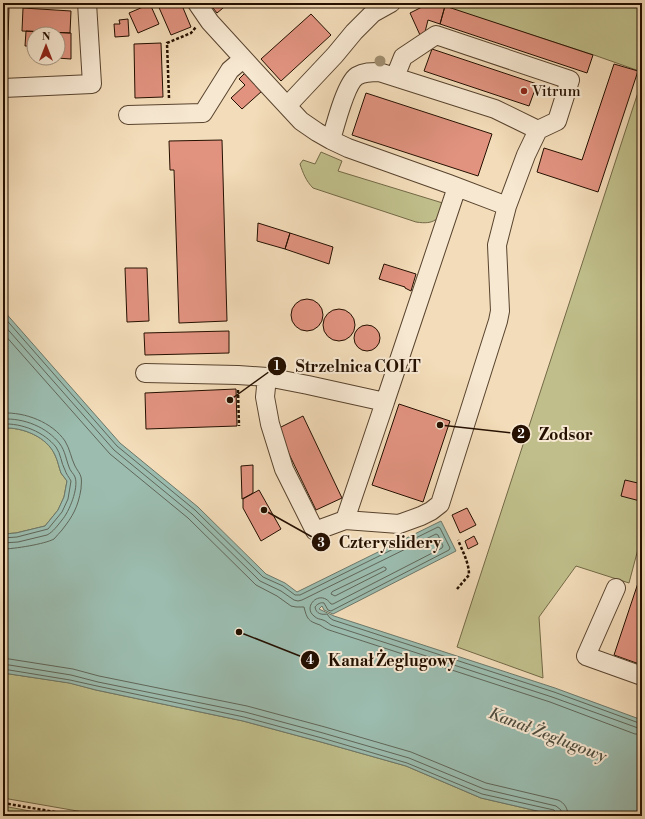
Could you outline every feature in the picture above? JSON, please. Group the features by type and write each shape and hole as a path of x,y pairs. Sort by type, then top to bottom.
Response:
{"street":[{"path":"3,88 92,84 87,3"},
{"path":"287,106 373,13 391,3"},
{"path":"202,10 210,22 301,121 317,132 348,148 507,206"},
{"path":"267,377 265,397 270,424 284,468 315,531 346,520 399,524 426,514 440,504 498,321 500,311 497,245 507,206 526,155 538,130 557,121 570,80 436,35 402,57 395,77"},
{"path":"128,115 203,113 230,70 244,59"},
{"path":"331,140 347,89 356,77 366,73 379,72 495,109 538,130"},
{"path":"346,520 384,402 457,187"},
{"path":"146,373 238,374 267,377 384,402"},
{"path":"616,588 586,656 642,676"}],"path":[{"path":"170,114 167,43 191,33 202,10"},
{"path":"238,386 239,426"},
{"path":"458,540 469,569 469,576 458,589"},
{"path":"3,803 78,816"}],"shaded area":[{"path":"433,3 642,3 642,72 594,55"},
{"path":"642,80 642,534 629,583 576,566 539,617 543,678 457,647"},
{"path":"321,152 342,161 338,171 446,204 436,220 428,223 422,223 313,188 308,183 300,164 303,160 315,164"},
{"path":"3,428 26,431 40,438 55,455 61,473 67,481 64,497 58,510 45,526 16,533 3,534"},
{"path":"3,673 70,683 96,690 243,721 406,766 481,798 559,816 106,816 3,798"},
{"path":"3,806 57,816 3,816"}],"water":[{"path":"3,310 120,443 198,507 266,574 285,583 297,592 441,521 456,551 333,614 324,610 322,606 319,609 334,616 555,688 642,720 642,816 559,816 481,798 406,766 243,721 69,683 3,673 3,534 16,533 45,526 58,510 64,497 67,481 61,473 55,455 40,438 26,431 3,428"}],"building":[{"path":"157,3 181,3 191,27 171,35"},
{"path":"209,3 229,3 217,13"},
{"path":"430,3 445,6 440,24 428,20 424,36 420,35 410,13"},
{"path":"150,4 159,24 138,33 129,13"},
{"path":"445,6 593,55 587,73 440,24"},
{"path":"3,7 9,7 8,40 3,40"},
{"path":"23,8 71,11 70,33 66,33 66,26 26,26 26,31 22,31"},
{"path":"311,14 331,35 281,81 261,59"},
{"path":"128,19 129,36 115,37 114,24 120,24 119,20"},
{"path":"66,33 71,33 71,59 66,59"},
{"path":"161,43 163,97 135,98 134,44"},
{"path":"432,49 537,84 529,106 424,71"},
{"path":"614,64 638,71 598,192 537,172 544,148 582,160"},
{"path":"245,73 262,91 242,109 231,98 245,85 239,79"},
{"path":"366,93 492,134 478,176 352,135"},
{"path":"222,140 227,321 179,323 174,170 170,170 169,141"},
{"path":"258,223 290,233 285,249 257,241"},
{"path":"290,233 333,247 329,264 285,249"},
{"path":"3,247 6,247 5,266 3,266"},
{"path":"384,264 416,274 411,291 405,287 379,279"},
{"path":"125,268 147,268 149,321 127,322"},
{"path":"310,299 316,301 321,306 323,315 321,324 316,329 304,331 298,329 293,324 291,312 293,306 298,301"},
{"path":"342,309 348,311 353,316 355,325 353,334 348,339 336,341 330,339 325,334 323,322 325,316 330,311"},
{"path":"367,325 376,329 380,338 376,347 367,351 358,347 354,338 358,329"},
{"path":"229,331 229,353 145,355 144,333"},
{"path":"236,389 237,426 146,429 145,393"},
{"path":"399,404 450,421 423,502 372,485"},
{"path":"303,416 342,498 316,510 277,429"},
{"path":"253,465 253,493 242,499 241,466"},
{"path":"625,480 642,484 640,501 621,496"},
{"path":"259,490 281,529 261,541 243,508 243,499"},
{"path":"467,508 476,525 460,533 452,515"},
{"path":"474,536 478,544 468,549 465,541"},
{"path":"642,571 642,665 614,655"}],"place":[{"name":"Vitrum","path":"524,91"},
{"name":"Strzelnica COLT","path":"230,400"},
{"name":"Zodsor","path":"440,425"},
{"name":"Czteryslidery","path":"264,510"},
{"name":"Kanał Żeglugowy","path":"239,632"}]}
